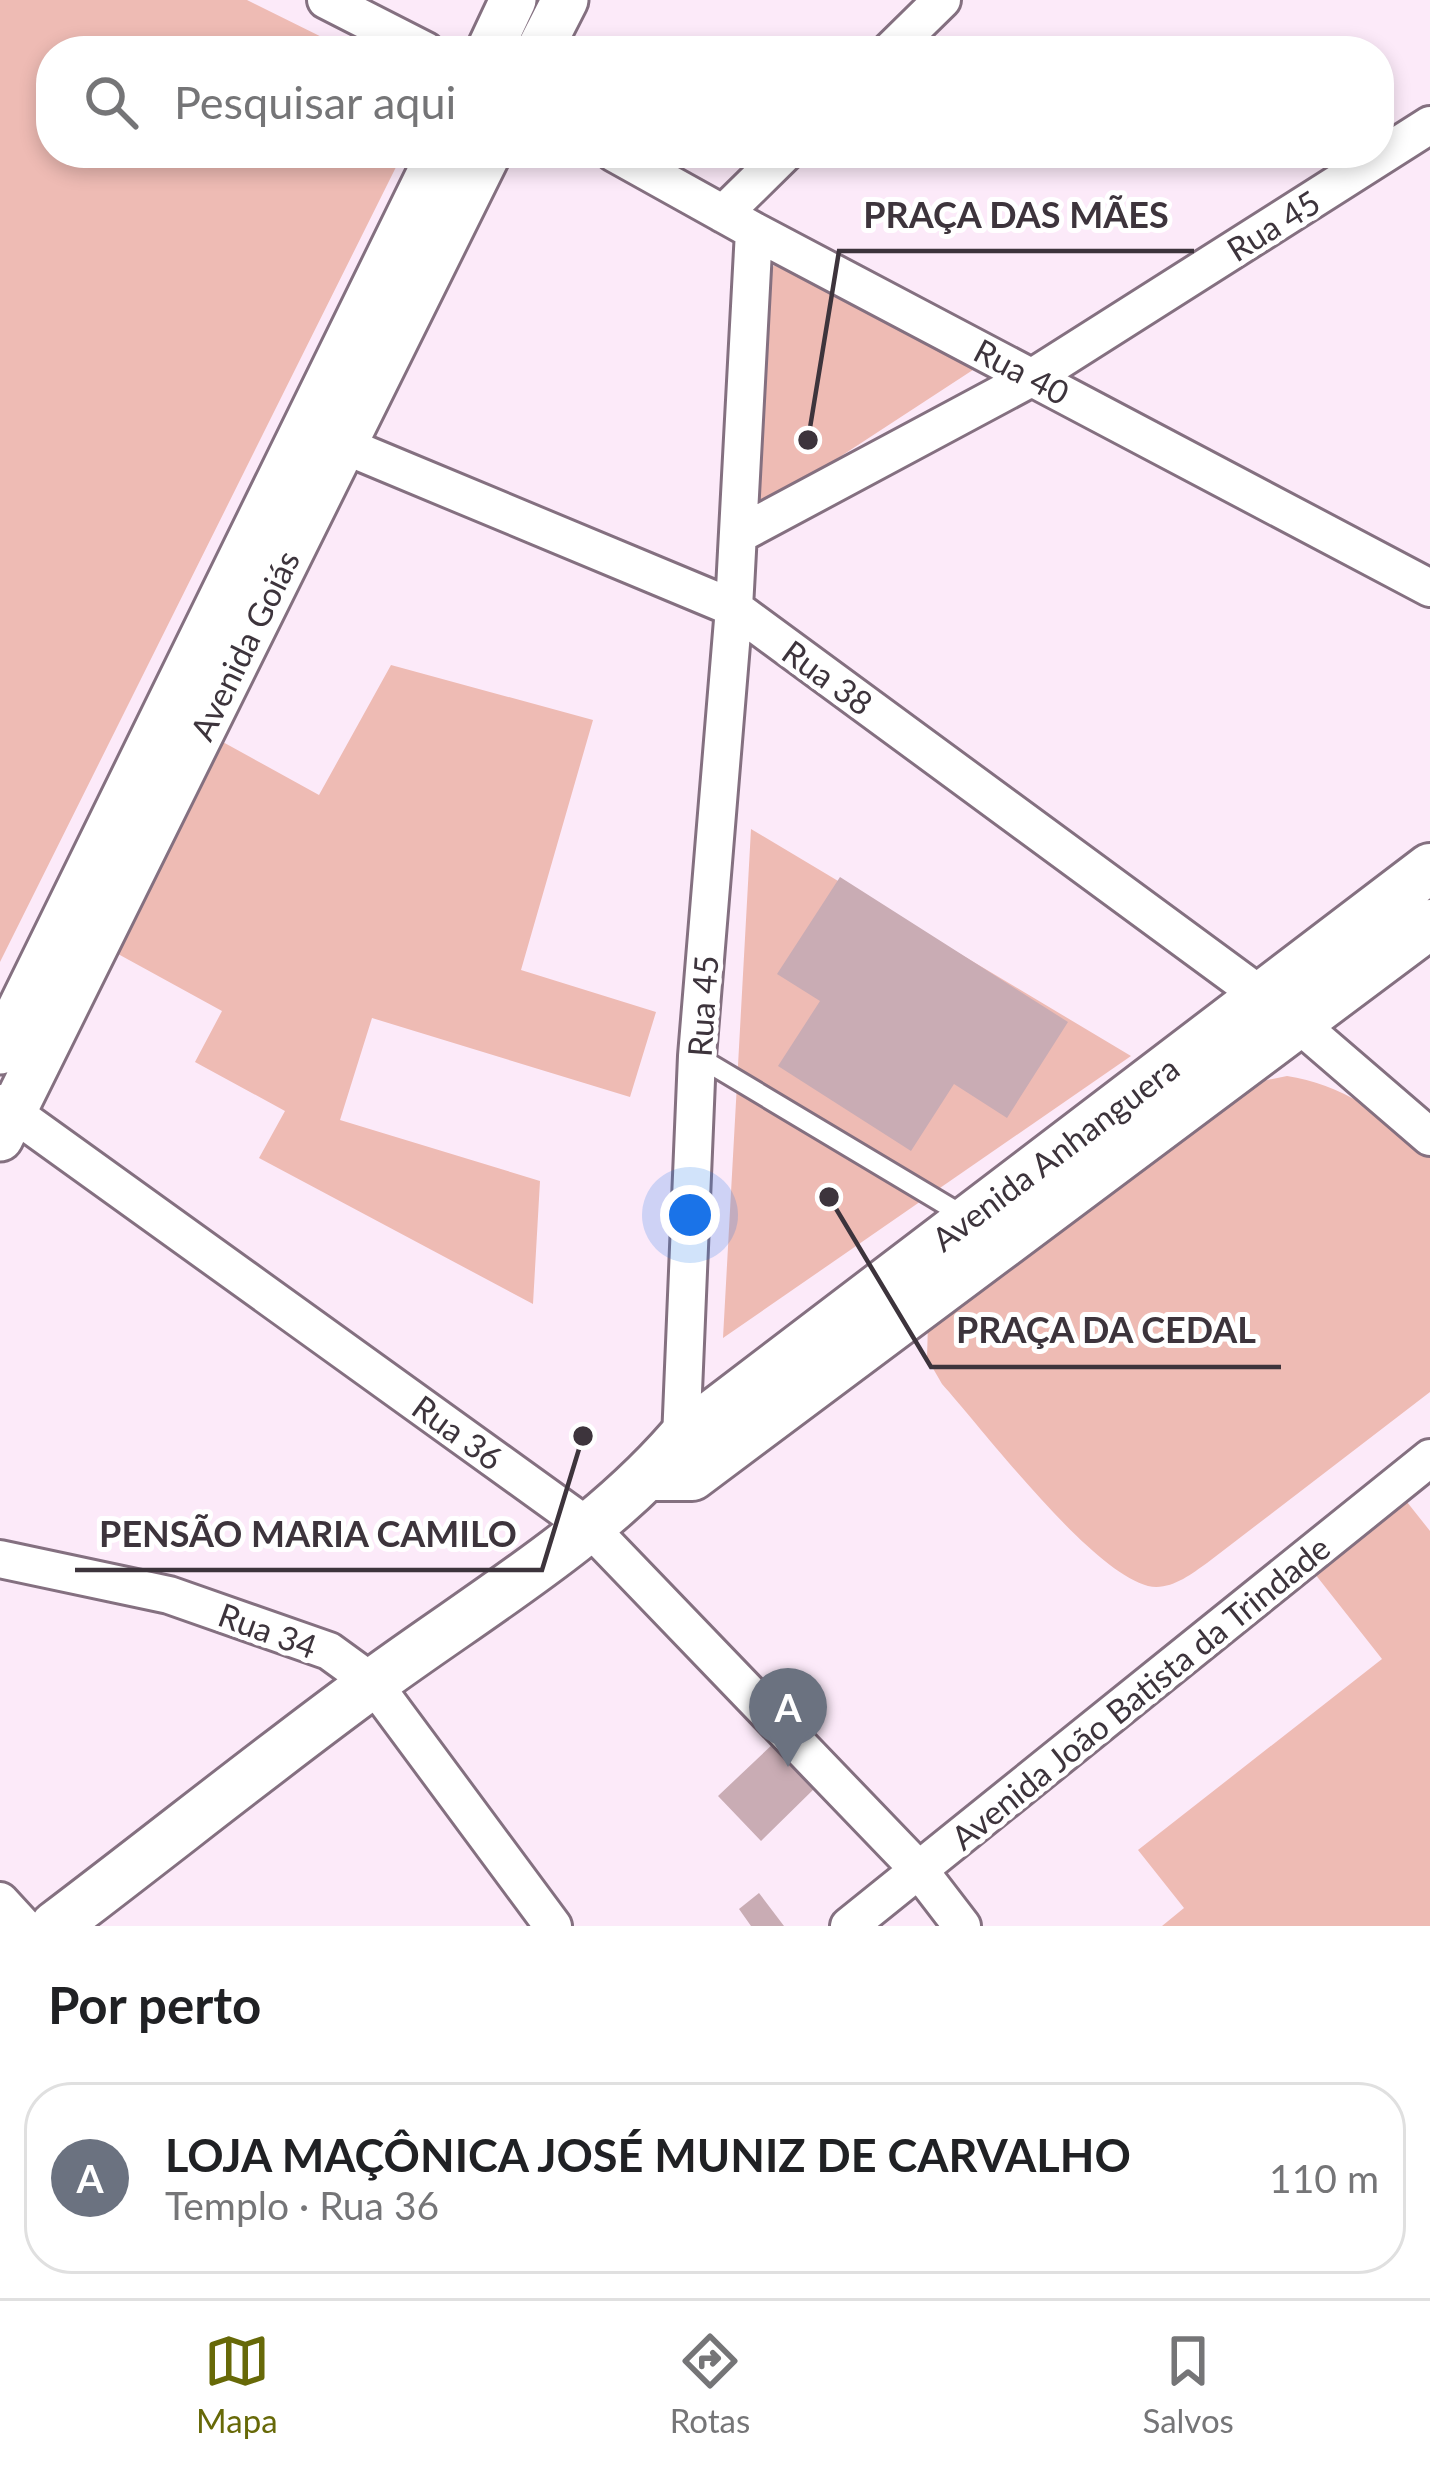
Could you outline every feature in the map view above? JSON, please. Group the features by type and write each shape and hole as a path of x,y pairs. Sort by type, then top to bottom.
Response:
{"main road":[{"name":"Avenida Anhanguera","path":"674,1464 967,1218 1282,1011 1430,868"},
{"path":"56,1926 373,1683 590,1528 1282,1011 1430,924"}],"street":[{"path":"326,0 397,36"},
{"path":"496,36 513,0"},
{"path":"547,36 565,0"},
{"path":"906,36 943,0"},
{"name":"Rua 45","path":"1394,148 1430,125"},
{"name":"Avenida Goiás","path":"5,1117 433,168"},
{"name":"Avenida Goiás","path":"0,1051 195,700 344,445 481,168"},
{"name":"Rua 40","path":"641,168 1430,588"},
{"path":"739,222 775,168"},
{"name":"Rua 45","path":"738,535 1034,377 1362,168"},
{"name":"Rua 45","path":"674,1464 698,1056 738,535 739,222"},
{"name":"Rua 38","path":"344,445 734,608 1282,1011 1430,1137"},
{"name":"Rua 36","path":"5,1117 590,1528 919,1870 962,1926"},
{"name":"Avenida João Batista da Trindade","path":"849,1926 1430,1458"},
{"name":"Rua 34","path":"0,1559 169,1595 329,1652 373,1683 553,1926"},
{"path":"0,1901 23,1926"}],"lane":[{"path":"698,1056 967,1218"}],"shaded area":[{"path":"0,0 247,0 320,36 36,36 36,168 396,168 0,962"},
{"path":"774,265 982,364 748,517 760,295"},
{"path":"391,665 593,720 521,970 656,1012 630,1097 372,1018 340,1120 540,1181 533,1304 259,1158 285,1111 195,1062 222,1011 98,943 212,736 319,795"},
{"path":"751,829 1131,1056 723,1338"},
{"path":"1287,1076 1344,1094 1430,1150 1430,1392 1194,1572 1172,1584 1148,1586 1124,1575 1068,1528 942,1384 927,1358 928,1323 1247,1084"},
{"path":"1407,1502 1430,1531 1430,1926 1162,1926 1184,1908 1138,1850 1382,1659 1315,1574"}],"building":[{"path":"840,877 1068,1022 1007,1118 954,1084 911,1151 778,1066 820,1001 777,974"},
{"path":"774,1743 817,1786 761,1841 718,1796"},
{"path":"759,1893 784,1926 751,1926 739,1909"}],"place":[{"name":"PRAÇA DAS MÃES","path":"808,440"},
{"name":"PRAÇA DA CEDAL","path":"829,1197"},
{"name":"PENSÃO MARIA CAMILO","path":"583,1436"},
{"name":"LOJA MAÇÔNICA JOSÉ MUNIZ DE CARVALHO","path":"788,1767"}]}
